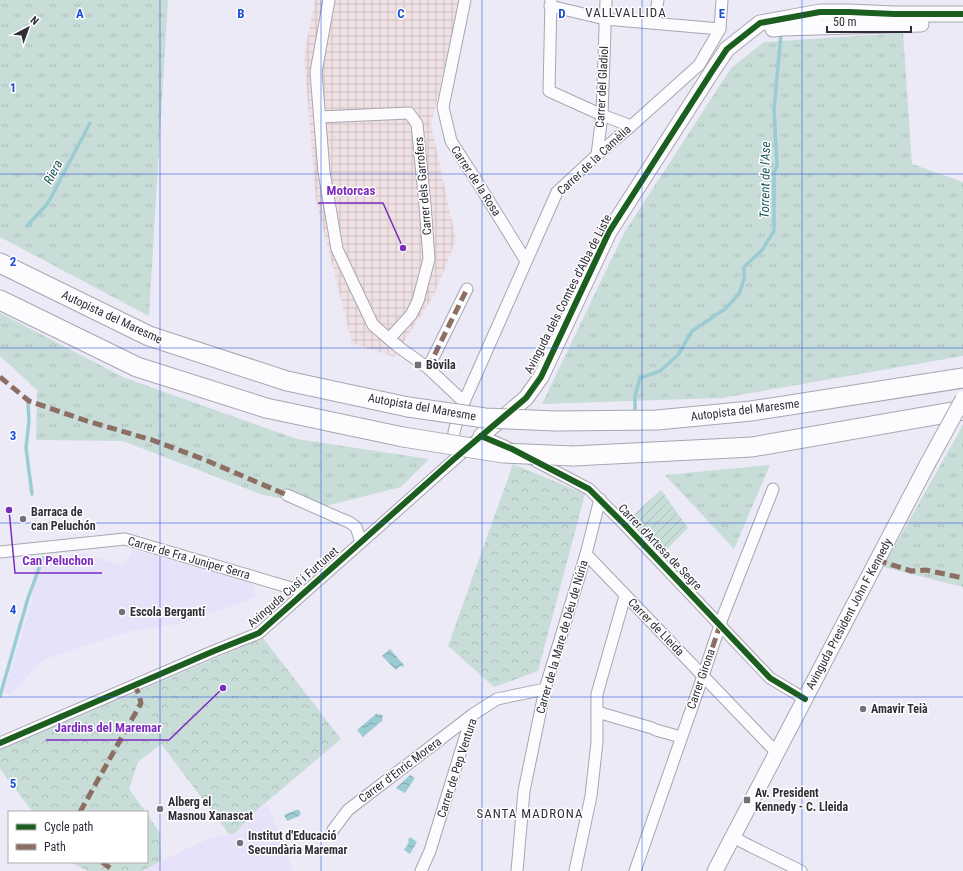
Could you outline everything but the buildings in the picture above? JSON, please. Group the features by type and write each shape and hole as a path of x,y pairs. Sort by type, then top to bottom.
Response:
{"highway":[{"name":"Autopista del Maresme","path":"0,263 149,336 287,380 408,406 485,418 556,421 656,420 751,411 963,378"},
{"path":"0,300 137,367 266,408 403,437 503,453 573,456 752,447 963,410"}],"street":[{"path":"329,0 316,72 324,172 337,249 373,325 400,348 428,368 464,402"},
{"name":"Carrer de la Rosa","path":"465,0 443,107 451,141 526,261"},
{"path":"605,19 606,0"},
{"path":"649,0 650,7 655,18"},
{"path":"655,18 658,0"},
{"path":"631,126 602,115 549,91 551,3 605,19 655,18 720,29 722,0"},
{"path":"820,12 831,0"},
{"path":"847,6 859,3 867,8 894,14 963,14"},
{"path":"847,6 848,18 856,20 917,19 926,24"},
{"path":"745,35 812,21 839,20 845,17 847,6"},
{"name":"Avinguda dels Comtes d'Alba de Liste","path":"481,436 526,398 541,377 609,232 728,49 760,23 847,6"},
{"name":"Carrer del Gladiol","path":"597,155 602,115 605,19"},
{"path":"782,28 963,23"},
{"name":"Carrer de la Camèlia","path":"454,459 454,432 458,417 557,192 699,65 720,29"},
{"name":"Carrer dels Garrofers","path":"320,117 409,113 416,124 429,259 418,301 411,315 386,336"},
{"path":"428,368 467,289"},
{"name":"Avinguda President John F Kennedy","path":"715,871 776,752 963,398"},
{"name":"Avinguda Cusí i Furtunet","path":"0,743 259,633 481,436"},
{"name":"Carrer d'Artesa de Segre","path":"481,436 512,449 589,489 770,678 805,699"},
{"name":"Carrer Girona","path":"635,871 720,625 773,489"},
{"path":"287,495 349,522 356,527 361,542"},
{"name":"Carrer de la Mare de Déu de Núria","path":"517,871 524,791 545,688 586,554 600,499"},
{"name":"Carrer de Fra Juniper Serra","path":"0,552 125,538 305,592"},
{"name":"Carrer de Lleida","path":"586,554 776,752"},
{"path":"575,871 591,796 598,742 597,694 625,596"},
{"name":"Carrer de Pep Ventura","path":"421,871 430,851 472,715 497,699 545,688"},
{"path":"597,712 681,737"},
{"name":"Carrer d'Enric Morera","path":"332,830 348,810 472,715"},
{"path":"732,837 801,871"}],"shaded area":[{"path":"315,0 458,0 458,9 431,125 456,240 434,295 394,357 352,343 316,201 304,57"},
{"name":"Escola Bergantí","path":"133,550 251,581 256,597 184,623 131,631 43,660 10,695 4,692 32,601 34,561 83,553 123,566"},
{"name":"Institut d'Educació Secundària Maremar","path":"268,805 293,871 142,871 212,837 234,834 256,811"}],"green space":[{"path":"0,0 168,0 149,316 0,237"},
{"path":"903,33 912,164 963,182 963,356 722,398 542,404 624,233 731,68 764,42"},
{"path":"0,313 125,378 297,439 429,459 401,487 326,506 263,495 123,441 36,440 37,390 0,356"},
{"path":"963,425 963,587 883,567"},
{"path":"513,464 585,494 538,671 494,687 448,646"},
{"path":"770,465 734,549 665,475"},
{"path":"661,490 688,528 662,554 629,519"},
{"path":"263,638 341,739 256,811 234,834 229,834 161,744 138,762 129,789 145,811 32,811 0,769 0,750"},
{"path":"148,815 160,833 161,861 142,871 87,871 73,863 148,863"}],"water":[{"path":"390,649 404,665 403,667 400,666 396,670 382,656"},
{"path":"377,713 378,715 380,714 383,716 383,720 363,737 357,730"},
{"path":"410,775 415,778 405,793 396,788"},
{"path":"299,810 301,814 287,821 284,815"},
{"path":"410,837 417,842 410,854 404,850"}],"waterway":[{"name":"Torrent de l'Ase","path":"635,409 635,396 640,378 660,371 678,355 692,331 725,309 739,294 744,279 744,267 762,250 774,231 774,172 777,166 774,110 781,34"},
{"name":"Riera","path":"27,226 48,203 90,123"},
{"name":"Riera","path":"28,403 29,421 26,448 32,494"},
{"name":"Riera","path":"0,696 28,598 43,558"}],"marked path":[{"path":"428,368 467,289"},
{"path":"0,377 29,401 87,421 152,440 203,459 287,495"},
{"path":"877,560 911,571 926,570 963,578"},
{"path":"703,676 720,625"},
{"path":"81,811 141,703 135,685"},
{"path":"103,863 114,871"}],"cycle path":[{"path":"0,743 259,633 454,459 526,398 541,377 609,232 727,49 760,23 820,12 963,14"},
{"path":"481,436 512,449 589,489 770,678 805,699"}],"place":[{"name":"Motorcas","path":"403,248"},
{"name":"Bòvila","path":"418,365"},
{"name":"Can Peluchon","path":"9,510"},
{"name":"Barraca de can Peluchón","path":"23,519"},
{"name":"Escola Bergantí","path":"122,612"},
{"name":"Jardins del Maremar","path":"223,688"},
{"name":"Amavir Teià","path":"863,709"},
{"name":"Av. President Kennedy - C. Lleida","path":"747,800"},
{"name":"Alberg el Masnou Xanascat","path":"160,809"},
{"name":"Institut d'Educació Secundària Maremar","path":"240,843"}],"district":[{"name":"VALLVALLIDA","path":"626,12"},
{"name":"SANTA MADRONA","path":"530,813"}]}
